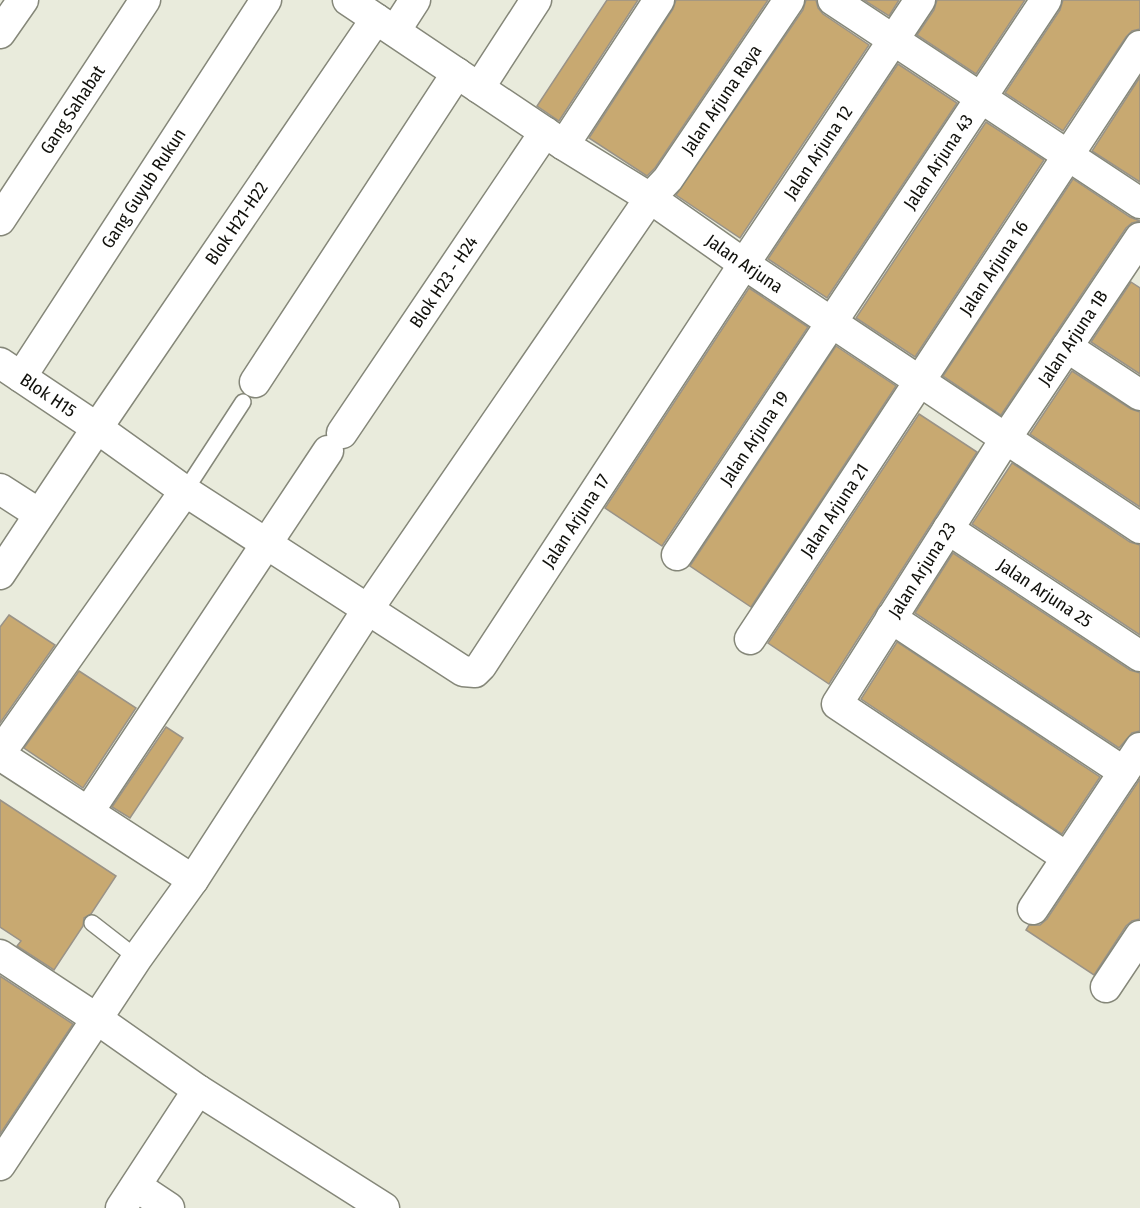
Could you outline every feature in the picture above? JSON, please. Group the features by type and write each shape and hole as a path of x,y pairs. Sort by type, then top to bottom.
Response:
{"street":[{"path":"0,33 23,0"},
{"name":"Gang Sahabat","path":"0,220 145,0"},
{"name":"Gang Guyub Rukun","path":"10,370 266,0"},
{"name":"Jalan Arjuna","path":"348,0 554,138 650,198 744,264 1140,528"},
{"name":"Blok H21-H22","path":"0,574 97,428 386,25 415,0"},
{"path":"249,392 468,80 536,0"},
{"name":"Blok H23 - H24","path":"89,811 335,442 554,138 659,0"},
{"name":"Jalan Arjuna Raya","path":"0,1165 137,958 193,880 368,609 650,198 668,179 789,0"},
{"path":"833,0 1140,202"},
{"name":"Jalan Arjuna 12","path":"744,264 920,0"},
{"name":"Jalan Arjuna 43","path":"832,323 1046,0"},
{"name":"Jalan Arjuna 16","path":"920,381 1140,46"},
{"name":"Jalan Arjuna 1B","path":"1006,438 1067,347 1135,257"},
{"name":"Jalan Arjuna 17","path":"368,609 464,671 475,672 744,264"},
{"name":"Jalan Arjuna 19","path":"677,555 832,323"},
{"path":"1067,347 1140,395"},
{"name":"Blok H15","path":"10,370 97,428 185,492 368,609"},
{"name":"Jalan Arjuna 21","path":"750,639 920,381"},
{"name":"Jalan Arjuna 23","path":"1006,438 837,704 1066,857"},
{"path":"0,489 39,514"},
{"path":"185,492 0,754 193,880"},
{"name":"Jalan Arjuna 25","path":"948,529 1140,656"},
{"path":"891,618 1132,760 1033,909"},
{"path":"1106,987 1140,936"},
{"path":"0,955 198,1090 384,1208"},
{"path":"169,1208 129,1197 198,1090"}],"lane":[{"path":"185,492 249,392"},
{"path":"92,923 137,958"}],"building":[{"path":"607,0 638,0 559,121 537,106"},
{"path":"676,0 768,0 655,168 647,176 589,138 673,9"},
{"path":"806,0 816,0 823,14 869,45 740,238 676,195 803,10"},
{"path":"864,0 899,0 889,16"},
{"path":"937,0 1025,0 976,74 917,35 934,10"},
{"path":"1063,0 1140,0 1140,29 1132,31 1126,37 1063,131 1005,93 1060,10"},
{"path":"898,64 957,103 827,298 768,259"},
{"path":"1140,77 1140,182 1092,151"},
{"path":"986,122 1044,160 915,357 856,318"},
{"path":"1073,179 1130,217 1140,221 1126,228 1001,415 943,376"},
{"path":"1131,282 1140,288 1140,374 1091,342"},
{"path":"749,288 808,327 662,546 605,508"},
{"path":"836,346 896,386 751,607 690,566"},
{"path":"1072,371 1131,409 1140,412 1140,507 1030,434"},
{"path":"919,414 977,452 829,684 768,643"},
{"path":"1012,463 1130,542 1140,545 1140,635 972,524"},
{"path":"953,553 1130,670 1140,673 1140,731 1132,733 1119,748 915,613"},
{"path":"9,615 55,645 0,723 0,627"},
{"path":"897,642 1100,777 1062,834 861,699"},
{"path":"79,671 136,708 83,788 24,748"},
{"path":"166,727 183,738 130,818 112,807"},
{"path":"1140,779 1140,919 1126,926 1094,975 1026,930 1029,925 1040,925 1047,919"},
{"path":"0,800 116,876 91,914 84,918 83,926 54,970 17,946 21,941 0,927"},
{"path":"0,976 73,1024 0,1134"}]}
